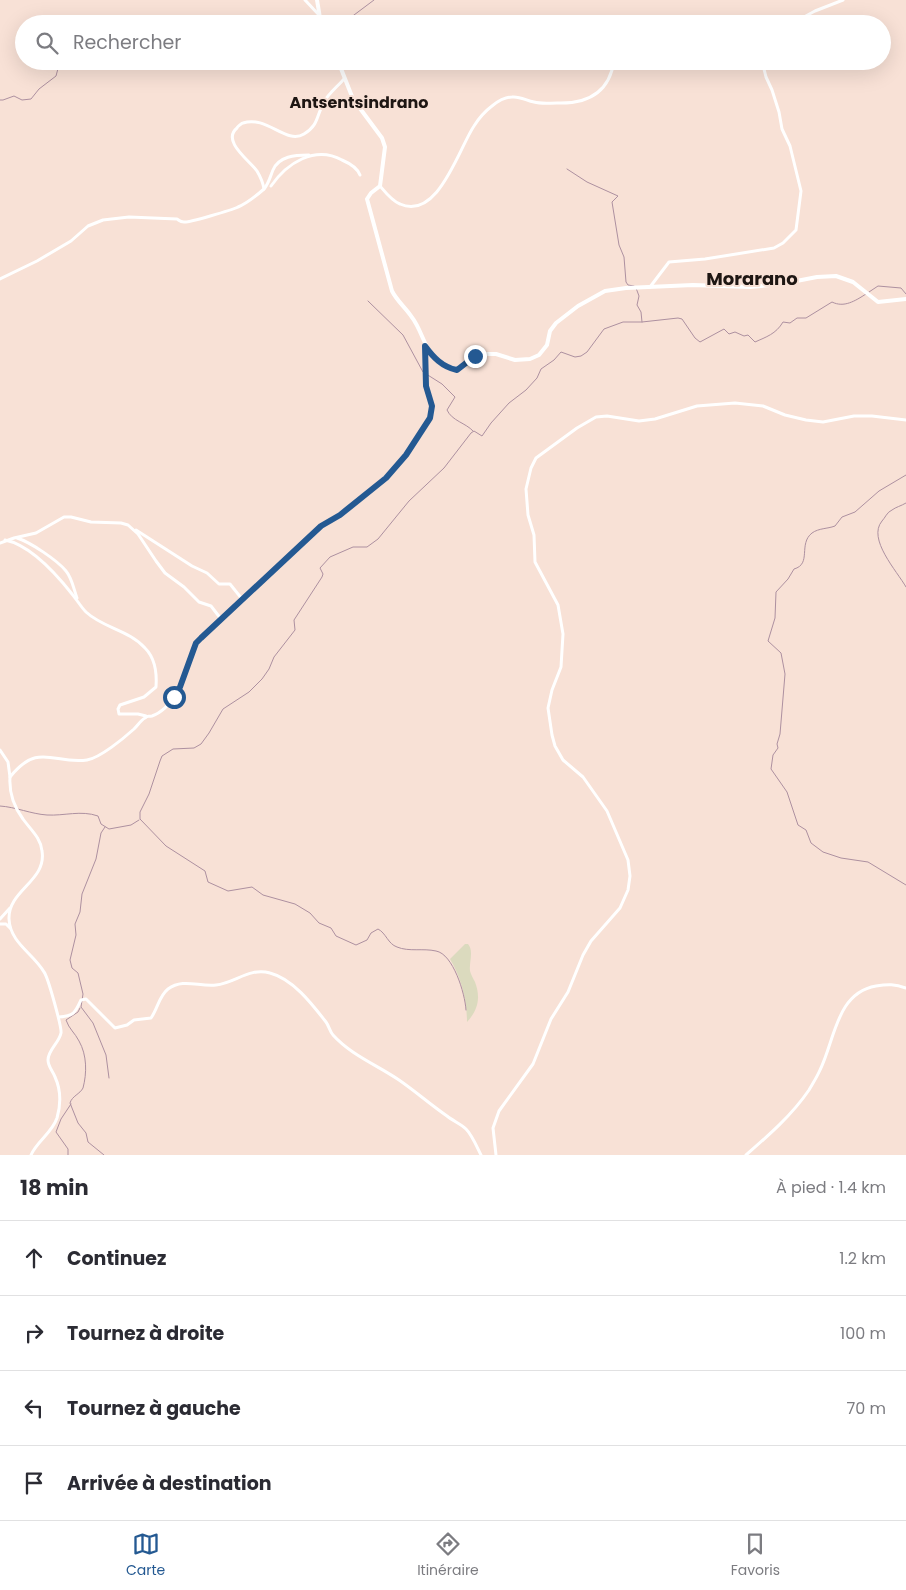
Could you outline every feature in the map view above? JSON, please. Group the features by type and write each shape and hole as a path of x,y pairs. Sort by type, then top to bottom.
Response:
{"street":[{"path":"305,0 319,15"},
{"path":"317,0 319,15"},
{"path":"808,15 843,0"},
{"path":"5,540 22,546 35,556 72,594 87,613 112,628 123,632 146,648 155,665 156,687 144,697 120,705 118,709 119,714 153,716 166,707 180,687 196,643 321,526 340,515 386,478 406,455 432,414 430,397 426,386 425,346 420,330 412,316 395,298 392,291 367,199 380,186 385,146 382,138 353,100 341,70"},
{"path":"380,186 400,204 413,206 422,204 437,193 445,182 473,127 481,116 494,105 511,97 542,103 581,102 599,92 611,70"},
{"path":"650,288 669,262 704,259 774,248 783,243 796,230 801,192 790,146 782,129 779,112 764,70"},
{"path":"264,189 256,170 232,141 234,130 242,123 265,124 287,136 295,138 302,136 311,130 316,123 324,102 344,79"},
{"path":"0,279 38,261 70,241 88,226 102,220 129,217 177,218 181,222 193,222 209,215 236,208 252,199 264,189 270,181 276,164 281,159 318,153 336,156 352,165 359,171 360,175"},
{"path":"270,186 288,167 309,155"},
{"path":"425,346 440,363 457,370 475,356 484,354 496,354 515,360 530,359 539,355 547,345 550,331 556,323 578,306 605,291 693,285 750,287 836,276 864,290 878,302 906,299"},
{"path":"496,1155 493,1128 499,1110 533,1064 551,1019 568,992 583,955 598,932 620,908 628,890 630,876 628,860 607,811 583,777 563,760 555,746 552,735 548,708 561,666 563,634 558,605 535,562 534,535 528,515 526,489 531,468 536,458 577,428 596,417 607,416 639,421 655,420 697,406 735,403 763,406 785,415 823,422 854,416 906,420"},
{"path":"0,543 5,540 36,533 64,517 92,522 121,523 134,528 192,566 207,573 218,584 230,584 242,599"},
{"path":"134,528 166,573 199,602 211,606 221,619"},
{"path":"14,538 25,540 35,546 66,571 79,603"},
{"path":"10,777 23,764 42,756 76,761 95,758 133,730 147,716"},
{"path":"0,750 8,762 10,786 17,809 39,842 43,858 41,868 35,877 17,896 0,919"},
{"path":"10,907 9,919 12,930 19,943 39,964 48,978 54,1005 59,1017 61,1034 50,1053 48,1062 58,1084 60,1097 58,1112 53,1127 31,1155"},
{"path":"0,924 6,924 12,930"},
{"path":"59,1017 67,1016 77,1011 82,1000 86,999 115,1028 121,1027 134,1020 151,1018 161,996 177,984 186,982 217,985 245,974 262,972 275,974 295,987 327,1024 332,1034 344,1045 398,1079 466,1129 481,1155"},
{"path":"746,1155 775,1130 802,1100 821,1069 833,1032 845,1006 857,993 868,987 888,984 906,988"}],"green space":[{"path":"465,944 468,944 471,950 470,971 478,993 476,1008 467,1022 463,989 450,959"}],"waterway":[{"path":"354,15 374,0"},
{"path":"0,100 14,96 22,100 31,99 39,89 56,76 58,70"},
{"path":"567,169 587,182 618,196 612,202 619,245 624,257 626,282 628,285 634,286"},
{"path":"869,292 878,286 901,288 906,294"},
{"path":"636,288 639,296 637,305 641,312 642,322"},
{"path":"466,1010 461,985 453,967 448,959 436,951 406,949 394,946 378,929 371,933 367,940 356,945 336,936 331,928 319,923 310,913 295,904 263,895 252,887 228,891 208,882 205,871 166,846 140,819 140,812 149,794 162,756 173,749 194,748 201,744 223,709 249,692 262,679 274,657 295,630 294,620 322,577 323,574 320,568 330,557 353,547 367,547 378,539 409,501 444,468 471,433 474,431 482,436 509,403 526,390 537,378 541,369 554,360 561,352 575,357 581,356 587,352 604,329 623,322 678,318 682,319 700,342 724,329 729,334 735,332 744,336 748,335 755,342 767,337 783,322 790,323 797,318 806,318 832,302 845,304 866,294"},
{"path":"368,301 403,335 423,372 442,384 455,397 447,410 449,414 473,431"},
{"path":"906,475 879,491 855,512 842,517 835,526 812,533 806,543 802,563 794,569 776,592 775,618 768,641 781,653 785,674 778,748 773,755 771,769 787,792 798,825 806,830 811,843 823,852 841,858 868,862 906,885"},
{"path":"906,503 890,511 878,528 878,537 885,555 906,587"},
{"path":"0,806 47,815 92,814 98,816 101,824 109,829 131,825 139,820"},
{"path":"105,827 101,833 96,859 82,894 80,912 75,924 76,935 70,960 72,968 78,973 83,994 81,1007 93,1023 106,1055 109,1078"},
{"path":"80,1008 78,1012 66,1020 82,1046 85,1064 83,1088 70,1103 78,1123 86,1133 88,1142 104,1155"},
{"path":"68,1155 68,1149 56,1132 61,1119 71,1104"}],"district":[{"name":"Antsentsindrano","path":"359,102"},
{"name":"Morarano","path":"752,278"}],"route":[{"path":"174,697 180,687 196,643 321,526 340,515 367,494 386,478 406,455 432,414 432,406 426,386 425,346 440,363 452,369 457,370 475,356"}]}
